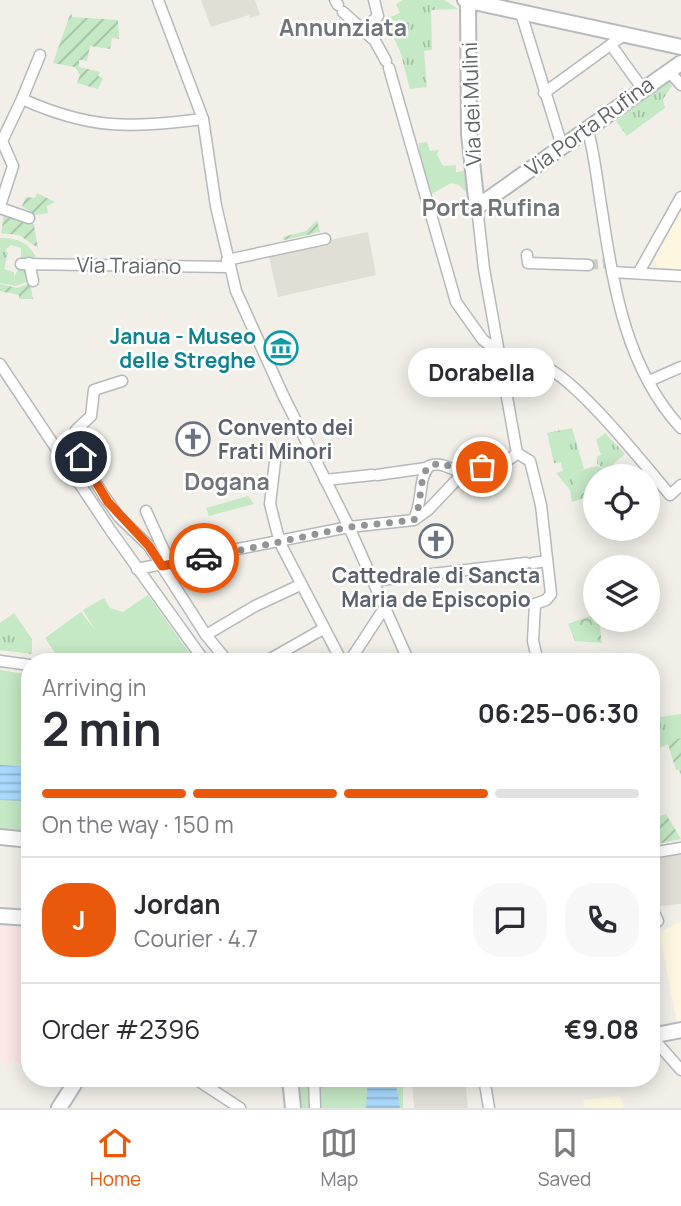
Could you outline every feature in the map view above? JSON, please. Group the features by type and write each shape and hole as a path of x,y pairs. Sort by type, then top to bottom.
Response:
{"street":[{"path":"158,0 203,119 228,263 251,326 349,527 405,653"},
{"path":"362,30 377,16 373,0"},
{"path":"467,0 675,46 674,61 668,71 681,85"},
{"name":"Via dei Mulini","path":"467,0 469,134 477,207"},
{"path":"339,6 375,41 387,64 456,302 483,340 498,351"},
{"path":"520,10 562,146"},
{"path":"544,93 624,35"},
{"path":"611,45 642,88"},
{"path":"29,218 0,207 13,166 2,143 40,55"},
{"name":"Via Porta Rufina","path":"477,207 681,62"},
{"path":"22,99 71,118 113,127 203,119"},
{"path":"587,127 595,152 612,272 623,319 636,357 666,412 681,428"},
{"path":"639,272 681,197"},
{"path":"477,207 498,351 517,453 530,461 541,505 551,594 535,604 533,641 536,653"},
{"name":"Via Traiano","path":"33,281 25,264 228,263 325,239"},
{"path":"527,255 528,263 588,265"},
{"path":"612,272 681,276"},
{"path":"0,365 137,569 198,653"},
{"path":"502,375 538,365 548,369 591,405 670,495 681,485"},
{"path":"649,381 680,369"},
{"path":"122,381 94,390 91,416 76,430 75,443 108,502 166,565"},
{"path":"276,453 270,504 280,543 337,653"},
{"path":"325,480 426,468 436,463 465,471 502,463 517,453"},
{"path":"447,467 453,481"},
{"path":"414,520 419,509 426,468"},
{"path":"137,569 280,543 349,527 414,520 465,471"},
{"path":"423,485 432,494 444,494"},
{"path":"146,512 166,565 206,635 221,653"},
{"path":"373,582 547,561"},
{"path":"206,635 255,606 300,585"},
{"path":"355,653 385,607"},
{"path":"287,653 325,632"},
{"path":"0,661 21,664"},
{"path":"0,837 21,839"},
{"path":"660,852 681,848"},
{"path":"0,916 21,917"},
{"path":"660,1034 681,1030"},
{"path":"660,1046 681,1070"},
{"path":"60,1108 73,1087"},
{"path":"208,1087 240,1108"},
{"path":"291,1087 293,1108"},
{"path":"314,1087 315,1108"},
{"path":"485,1087 488,1108"}],"shaded area":[{"path":"201,0 255,0 260,15 250,18 249,15 211,27"},
{"path":"681,211 681,269 658,267 654,260"},
{"path":"368,232 376,275 278,297 268,253"},
{"path":"681,851 681,904 660,905 660,855"},
{"path":"0,921 21,922 21,1064 14,1059 10,1065 0,1061"},
{"path":"681,922 681,1022 677,1023 660,937 660,932"},
{"path":"413,1087 466,1087 468,1108 414,1108"},
{"path":"620,1096 624,1108 585,1108 583,1100"}],"green space":[{"path":"403,0 444,0 458,9 431,10 432,50 424,51 427,87 410,89 400,51 385,19 400,13 396,4"},
{"path":"71,12 72,17 118,20 119,39 112,38 110,49 90,46 87,61 79,60 79,67 100,72 98,76 103,78 98,89 77,83 80,75 75,67 53,63"},
{"path":"669,79 672,86 663,99 665,108 627,136 616,121 625,114 624,111"},
{"path":"427,142 430,151 439,150 437,155 443,166 456,165 456,172 464,171 467,193 459,185 451,183 428,196 420,165 419,143"},
{"path":"37,193 55,202 47,206 48,213 35,215 22,206 26,197 35,198"},
{"path":"4,215 33,220 38,248 19,235 1,233"},
{"path":"317,220 320,232 284,240 283,237 306,231"},
{"path":"0,238 21,242 33,252 36,257 21,262 21,248 11,245 5,250 8,253 4,269 14,272 14,277 20,266 27,267 29,281 16,286 0,283"},
{"path":"30,283 33,299 19,299 19,295 0,291 0,284 17,288"},
{"path":"572,428 583,466 583,469 573,472 578,500 572,502 570,490 556,473 563,471 561,462 554,463 547,433"},
{"path":"605,433 625,454 614,464 597,464 597,456 601,455 596,440"},
{"path":"583,470 583,498 578,500 573,472"},
{"path":"248,496 254,504 209,516 206,508"},
{"path":"148,595 189,653 55,653 45,638 81,612 95,630 83,610 104,598 110,608 123,612"},
{"path":"14,613 32,639 32,653 0,650 0,623"},
{"path":"583,619 583,632 601,632 602,643 575,641 568,624"},
{"path":"0,670 21,674 21,832 0,831"},
{"path":"681,714 681,738 660,748 660,717"},
{"path":"681,738 681,775 679,770 676,770 667,741"},
{"path":"666,814 681,839 660,843 660,816"},
{"path":"290,1087 403,1087 403,1108 293,1108"}],"water":[{"path":"0,765 21,766 21,801 0,800"},
{"path":"367,1087 396,1087 400,1108 366,1108"}],"tunnel":[{"path":"588,265 611,263"}],"way so far":[{"path":"204,558 349,527 369,527 414,520 422,499 422,475 429,466 440,463 465,471 482,467"}],"place":[{"name":"Janua - Museo delle Streghe","path":"281,348"},
{"name":"Convento dei Frati Minori","path":"193,439"},
{"name":"Dorabella","path":"482,467"},
{"name":"Cattedrale di Sancta Maria de Episcopio","path":"436,541"}],"district":[{"name":"Annunziata","path":"343,27"},
{"name":"Porta Rufina","path":"491,207"},
{"name":"Dogana","path":"227,481"}],"route":[{"path":"81,457 108,502 149,546 162,566 204,558"}]}
